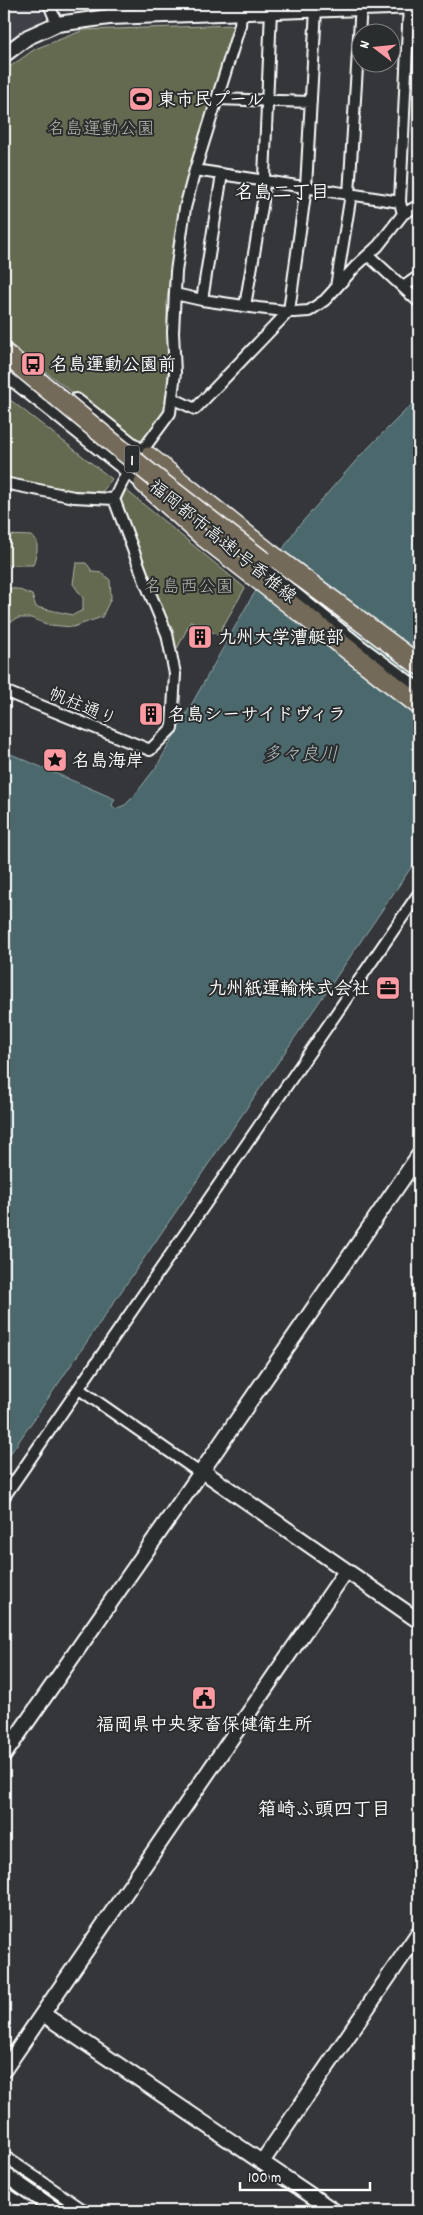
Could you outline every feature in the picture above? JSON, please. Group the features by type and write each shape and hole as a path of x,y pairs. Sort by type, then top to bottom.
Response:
{"highway":[{"name":"福岡都市高速1号香椎線","path":"4,353 153,476 263,561 419,672"},
{"name":"福岡都市高速1号香椎線","path":"4,370 328,624 419,692"},
{"path":"145,455 419,706"},
{"path":"144,483 204,537 261,562 419,665"}],"street":[{"path":"49,4 57,24"},
{"path":"109,17 120,4"},
{"path":"336,288 350,194 361,5"},
{"path":"4,55 28,37 57,24 109,17 240,8 271,10 301,6 412,5 400,202 403,214"},
{"path":"172,398 195,409 288,311 306,187 311,102 320,7"},
{"path":"4,483 74,497 114,500 128,470 145,455 170,413 175,373 174,294 185,208 240,25 240,8"},
{"path":"245,306 263,201 271,10"},
{"path":"217,99 311,102"},
{"path":"195,170 400,202"},
{"path":"202,300 222,174"},
{"path":"174,294 245,306 288,311 309,311 325,300 368,255 403,214 419,205"},
{"path":"368,255 419,302"},
{"path":"403,287 419,276"},
{"path":"4,346 145,455"},
{"path":"4,370 144,483"},
{"name":"帆柱通り","path":"4,692 150,750 172,728 174,674 167,634 140,580 114,500"},
{"path":"261,562 419,672"},
{"path":"261,562 362,649 419,692"},
{"path":"4,1497 419,893"},
{"path":"4,1754 419,1155"},
{"path":"79,1389 202,1470 419,1621"},
{"path":"4,2070 346,1571"},
{"path":"262,2162 419,1932"},
{"path":"43,2014 334,2211"},
{"path":"4,2156 85,2211"},
{"path":"4,2174 57,2211"},
{"path":"4,2194 29,2211"}],"shaded area":[{"path":"4,4 41,4 45,16 40,23 43,24 4,51"}],"green space":[{"name":"名島運動公園","path":"236,25 189,169 174,237 167,302 168,398 164,416 139,445 4,339 4,71 35,49 84,30"},
{"path":"4,395 112,479 99,496 4,480"},
{"name":"名島西公園","path":"126,490 245,588 218,635 191,621 177,649 124,519 121,501"},
{"path":"4,535 31,536 37,541 37,551 33,565 4,565"},
{"path":"76,563 86,563 93,572 102,573 110,580 111,598 102,617 73,627 49,625 31,618 18,618 4,626 4,588 17,589 32,595 36,607 73,615 83,610 83,598 73,584"}],"water":[{"name":"多々良川","path":"419,397 419,856 4,1463 4,751 115,799 112,805 115,809 125,805 157,766 250,600 296,529 360,456"}],"place":[{"name":"東市民プール","path":"141,99"},
{"name":"名島運動公園前","path":"33,364"},
{"name":"九州大学漕艇部","path":"200,637"},
{"name":"名島シーサイドヴィラ","path":"151,714"},
{"name":"名島海岸","path":"55,760"},
{"name":"九州紙運輸株式会社","path":"388,988"},
{"name":"福岡県中央家畜保健衛生所","path":"204,1698"}],"district":[{"name":"名島二丁目","path":"282,191"},
{"name":"箱崎ふ頭四丁目","path":"324,1808"}]}
